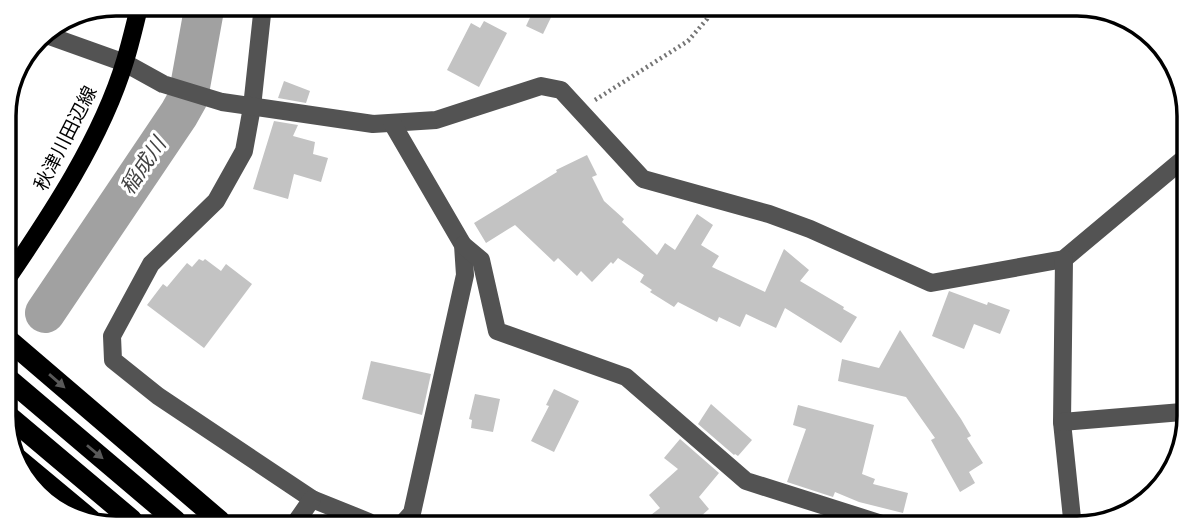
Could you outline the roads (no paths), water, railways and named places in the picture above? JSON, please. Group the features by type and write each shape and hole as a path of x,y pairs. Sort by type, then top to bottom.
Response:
{"highway":[{"path":"16,346 214,516"},
{"path":"16,385 170,516"},
{"path":"17,423 127,516"},
{"path":"32,471 78,509"}],"main road":[{"name":"秋津川田辺線","path":"16,264 81,161 125,63 137,16"}],"street":[{"path":"262,16 252,107 244,151 216,201 151,264 112,336 113,360 158,396 312,499 354,516"},
{"path":"54,38 125,63 163,84 222,102 373,124 436,120 541,86 561,90 643,179 769,214 810,229 930,283 1064,258 1177,164"},
{"path":"392,123 463,245 481,260 497,331 626,377 746,481 857,516"},
{"path":"409,516 465,275 463,245"},
{"path":"1064,258 1062,422 1072,516"},
{"path":"1062,422 1177,412"},
{"path":"300,516 312,499"}],"waterway":[{"name":"稲成川","path":"45,313 188,98 203,16"}]}
